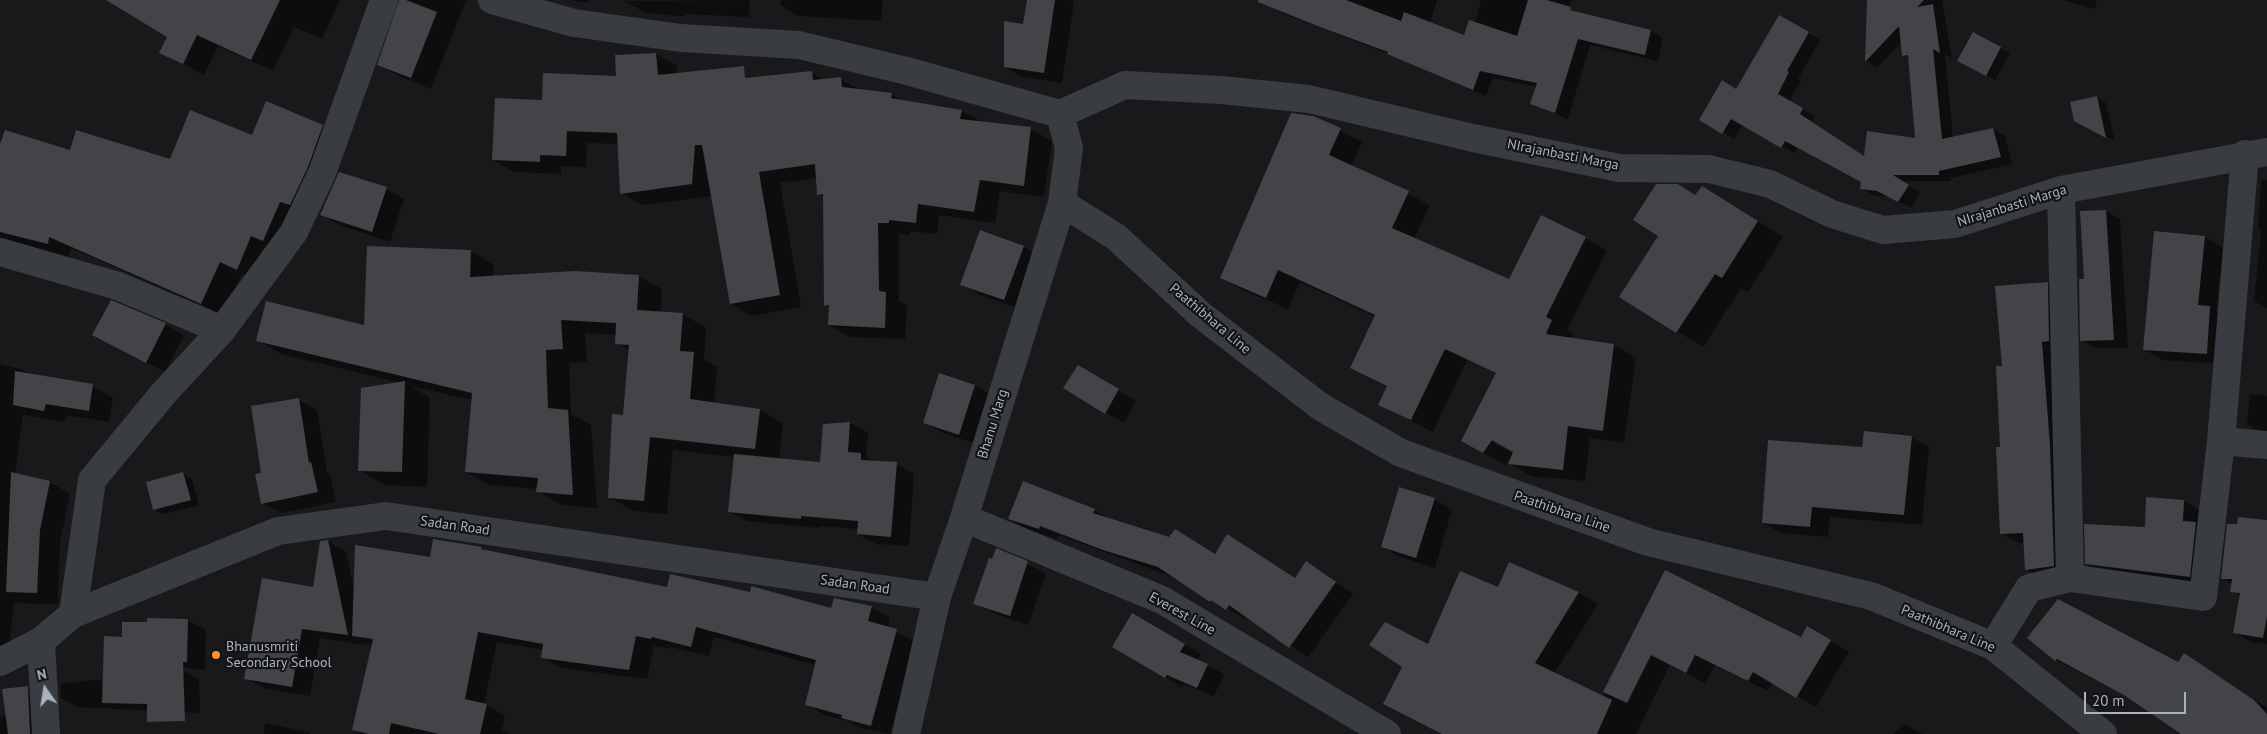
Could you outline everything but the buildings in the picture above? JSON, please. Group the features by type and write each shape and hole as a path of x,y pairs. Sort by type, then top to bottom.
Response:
{"street":[{"path":"73,614 92,480 163,394 222,330 294,232 322,174 384,0"},
{"path":"492,0 574,23 682,38 799,45 907,71 1060,114"},
{"name":"NIrajanbasti Marga","path":"1060,114 1125,85 1221,90 1309,99 1473,138 1620,168 1709,169 1770,184 1832,214 1883,230 1955,224 2061,190 2256,153"},
{"name":"Bhanu Marg","path":"906,734 937,597 964,518 1062,203 1068,148 1060,114"},
{"path":"1993,646 2029,588 2070,578 2203,597 2220,441 2256,153"},
{"path":"2061,190 2070,578"},
{"name":"Paathibhara Line","path":"1062,203 1116,237 1201,315 1321,407 1401,453 1648,542 1871,596 1993,646 2103,734"},
{"path":"0,252 118,286 222,330"},
{"path":"2220,441 2267,445"},
{"name":"Sadan Road","path":"0,662 42,641 73,614 278,531 386,516 937,597"},
{"name":"Everest Line","path":"964,518 1162,600 1387,734"},
{"path":"42,641 46,734"}],"place":[{"name":"Bhanusmriti Secondary School","path":"216,655"}]}
